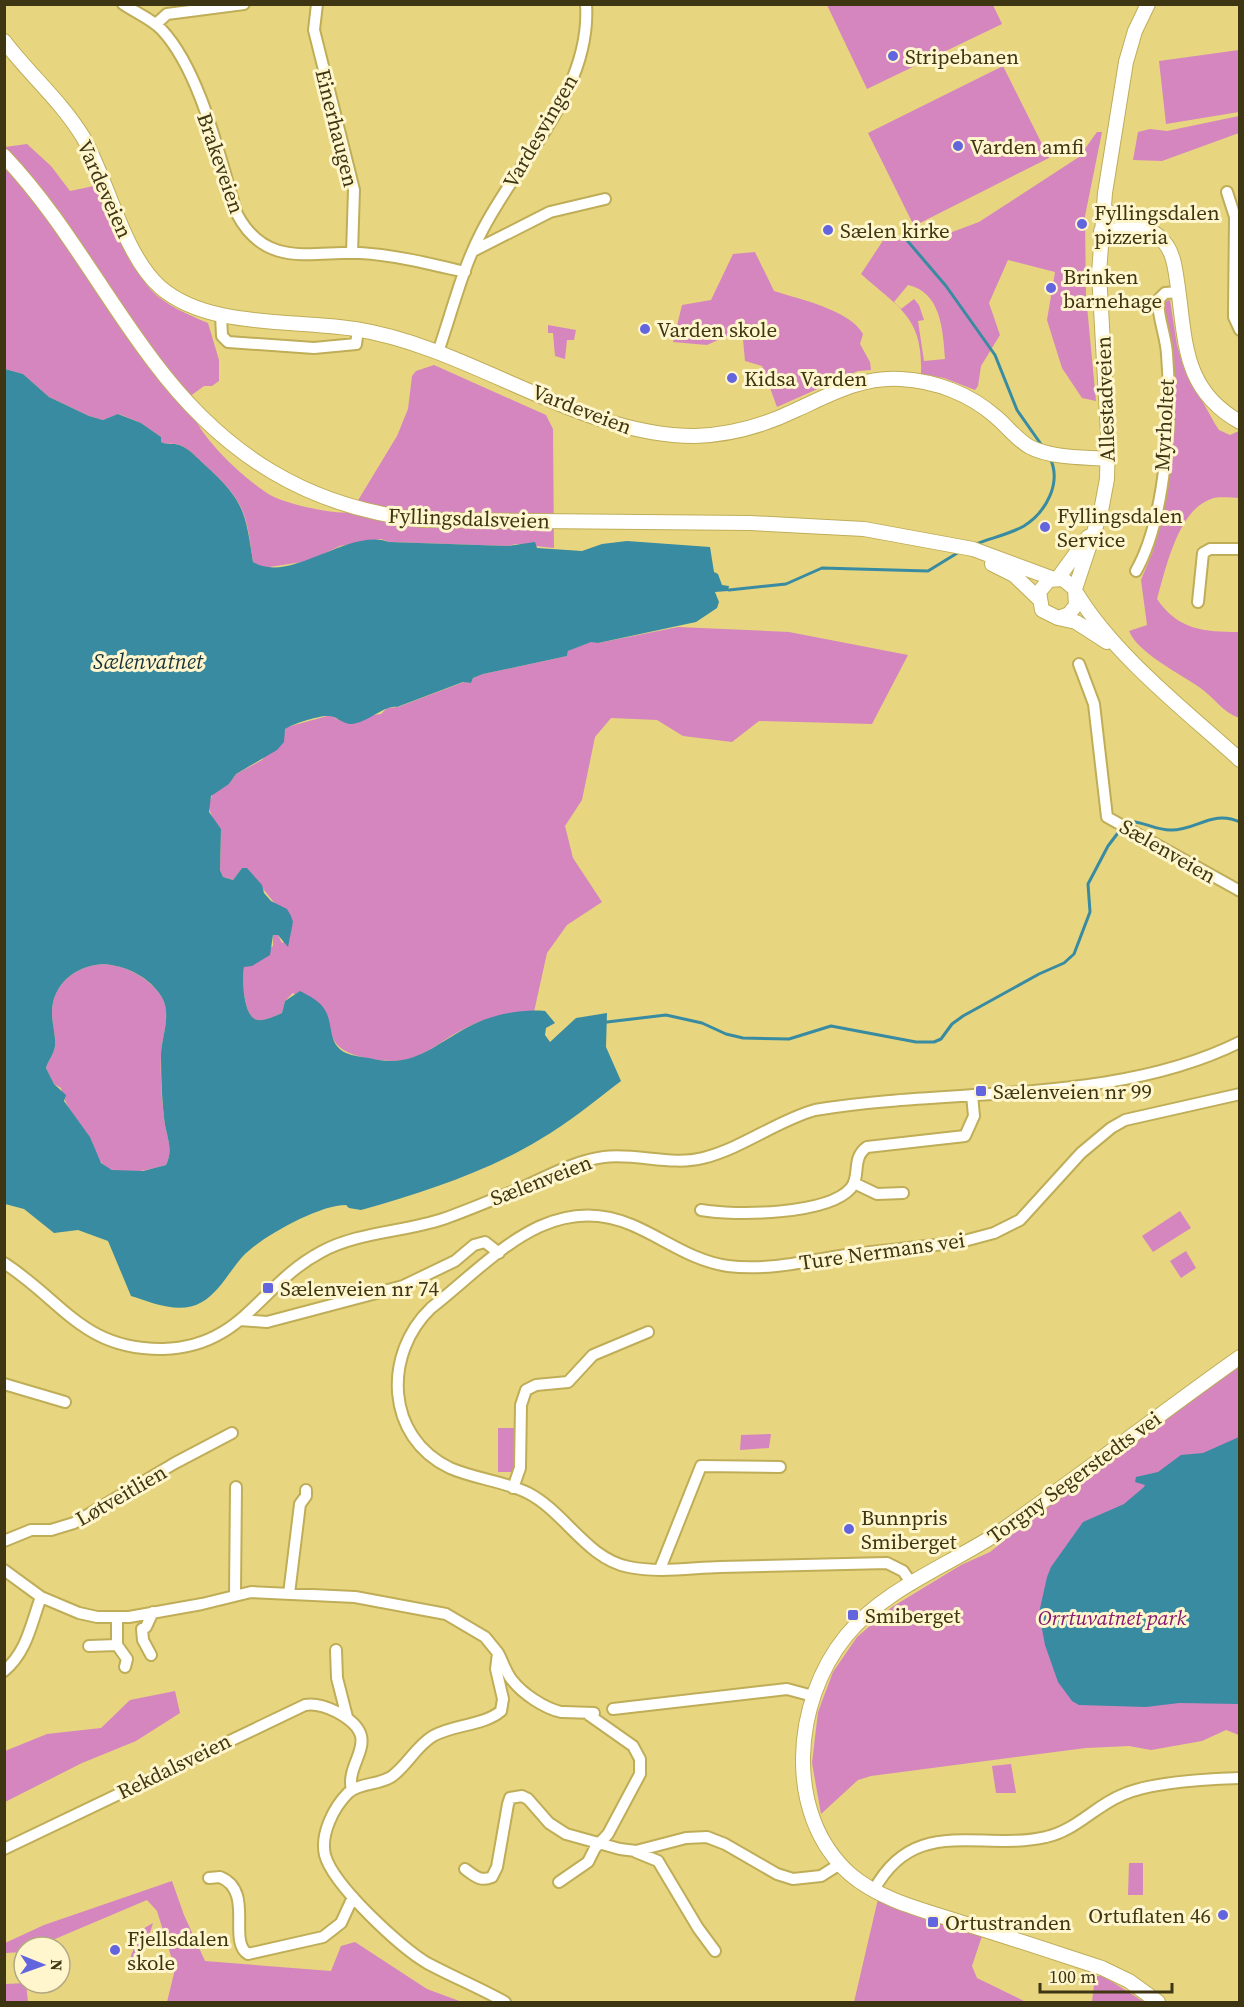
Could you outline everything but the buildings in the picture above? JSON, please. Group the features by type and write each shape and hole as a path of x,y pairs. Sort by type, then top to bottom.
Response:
{"main road":[{"name":"Allestadveien","path":"1076,592 1105,493 1108,459 1100,301 1103,209 1132,40 1148,4"},
{"name":"Vardeveien","path":"4,41 75,124 94,160 131,246 146,272 174,298 190,307 221,315 358,329 438,352 612,423 668,435 697,436 746,429 774,420 836,391 862,383 890,379 920,381 949,389 981,405 1020,440 1035,449 1108,459"},
{"name":"Fyllingsdalsveien","path":"4,156 50,210 154,362 193,408 247,456 283,479 319,496 379,514 423,520 814,525 884,531 989,554 1056,579"},
{"path":"1103,209 1119,219 1147,229"},
{"path":"1101,231 1147,229"},
{"name":"Myrholtet","path":"1147,229 1160,237 1170,251 1179,292 1185,345 1195,377 1214,404 1239,422"},
{"name":"Allestadveien","path":"1056,579 1093,531"},
{"name":"Fyllingsdalsveien","path":"947,543 1014,575 1038,598"},
{"path":"1126,654 1076,622 1046,614 1038,598 1042,587 1056,579 1068,581 1092,618 1126,654 1239,760"},
{"path":"1058,618 1074,610 1076,592"},
{"name":"Torgny Segerstedts vei","path":"1158,2002 1129,1980 1102,1968 908,1905 874,1890 840,1864 815,1825 806,1788 803,1750 813,1696 827,1664 847,1635 880,1604 1003,1529 1239,1357"}],"street":[{"name":"Brakeveien","path":"123,4 156,24 171,42 197,92 241,222 264,244 283,253 317,256 352,253 465,272"},
{"path":"156,24 167,14 244,4"},
{"name":"Einerhaugen","path":"316,4 313,16 315,38 354,190 352,253"},
{"name":"Vardesvingen","path":"438,352 473,251 498,202 552,116 574,74 584,45 586,4"},
{"path":"1227,192 1235,217 1234,317 1239,330"},
{"name":"Vardesvingen","path":"473,251 550,212 605,199"},
{"name":"Myrholtet","path":"1136,571 1153,534 1166,446 1167,355 1158,300 1165,293 1179,292"},
{"path":"221,315 222,336 228,342 314,348 356,344 358,329"},
{"path":"1198,602 1203,553 1210,549 1239,549"},
{"name":"Sælenveien","path":"1079,664 1094,704 1107,818 1124,825 1239,891"},
{"name":"Sælenveien","path":"4,1263 34,1283 81,1326 105,1340 161,1349 193,1346 227,1332 296,1268 321,1251 355,1240 443,1219 586,1161 619,1156 681,1160 702,1158 719,1153 786,1120 816,1110 1147,1075 1186,1066 1239,1042"},
{"name":"Ture Nermans vei","path":"912,1584 895,1564 888,1563 660,1569 624,1566 604,1558 552,1510 527,1492 470,1476 436,1460 420,1445 400,1409 396,1384 402,1352 421,1317 532,1228 553,1219 572,1215 612,1218 632,1225 687,1254 730,1266 771,1266 964,1241 994,1233 1020,1220 1081,1153 1111,1128 1125,1120 1239,1094"},
{"path":"701,1210 718,1213 791,1209 835,1199 844,1194 854,1183 856,1162 860,1153 867,1147 965,1136 974,1116 972,1095"},
{"path":"854,1183 877,1194 903,1193"},
{"path":"240,1320 267,1322 328,1304 384,1292 420,1280 455,1261 474,1245 485,1242 499,1253"},
{"path":"513,1488 520,1468 521,1405 526,1390 536,1385 568,1382 592,1355 648,1332"},
{"path":"4,1384 64,1402"},
{"name":"Løtveitlien","path":"4,1541 31,1530 51,1530 74,1523 175,1463 232,1433"},
{"path":"660,1569 701,1466 780,1467"},
{"path":"235,1594 236,1487"},
{"path":"289,1594 300,1504 306,1496 306,1490"},
{"path":"4,1570 41,1597 79,1613 117,1618 201,1604 235,1594 355,1597 446,1614 485,1637 498,1653 509,1676 539,1703 562,1712 595,1713 633,1746 641,1765 638,1780 585,1866 559,1882"},
{"path":"4,1671 26,1644 41,1597"},
{"path":"151,1655 143,1640 142,1629 146,1628 153,1612"},
{"path":"117,1618 117,1645 128,1659 125,1667"},
{"path":"89,1646 117,1645"},
{"path":"336,1650 337,1678 347,1717 357,1730 362,1750 351,1778 352,1790"},
{"path":"498,1653 496,1669 503,1699 501,1711 492,1717 453,1727 433,1736 391,1777 352,1790 334,1814 323,1840 328,1863 353,1897 400,1942 427,1963 505,2002"},
{"path":"613,1709 786,1689 813,1696"},
{"name":"Rekdalsveien","path":"4,1849 304,1705 317,1705 347,1717"},
{"path":"874,1890 901,1857 928,1843 946,1839 1047,1837 1082,1820 1124,1794 1202,1780 1239,1778"},
{"path":"465,1869 479,1879 485,1880 492,1877 497,1866 510,1798 515,1796 528,1799 560,1831 578,1839 636,1851 658,1861 698,1928 716,1951"},
{"path":"636,1851 686,1838 707,1837 724,1844 777,1875 793,1879 820,1876 840,1864"},
{"path":"208,1878 220,1877 233,1885 239,1905 241,1943 243,1950 248,1954 323,1937 341,1923 353,1897"}],"green space":[{"name":"Stripebanen","path":"827,5 993,5 1002,24 867,89"},
{"path":"1239,50 1239,112 1166,124 1159,61"},
{"name":"Varden amfi","path":"1003,66 1049,158 914,226 868,133"},
{"path":"1239,116 1239,133 1162,161 1133,160 1138,132 1150,129 1167,131"},
{"path":"1097,132 1102,132 1085,216 1086,296 1096,401 1082,398 1062,368 1047,320 1055,272 1008,260 989,303 1000,335 981,366 978,386 975,390 944,378 921,374 921,355 913,327 906,316 898,306 861,274 886,236 928,241 979,222 1079,157","holes":["908,285 919,289 934,304 938,314 945,359 924,361 918,321 924,320 919,305 914,299 901,309 894,302"]},
{"path":"27,144 51,166 70,191 94,186 127,254 151,290 170,305 208,323 219,360 219,381 212,386 204,386 189,397 191,409 197,423 219,452 259,488 270,495 298,505 333,512 351,512 397,436 408,409 412,376 416,371 434,365 546,415 553,429 554,548 516,544 508,546 389,542 381,539 340,546 309,561 263,568 253,562 248,530 241,508 228,488 190,451 183,446 161,442 161,437 141,423 119,414 103,420 89,416 49,397 23,374 5,369 5,147"},
{"path":"755,252 774,291 823,306 847,318 856,326 863,334 860,344 870,362 871,370 858,371 777,407 762,366 745,361 742,329 707,345 673,342 682,305 711,300 733,254"},
{"path":"1170,300 1177,345 1183,366 1219,430 1230,435 1239,431 1240,498 1211,499 1200,505 1190,515 1169,557 1157,599 1165,609 1183,623 1203,630 1239,632 1239,718 1228,712 1199,687 1150,655 1129,631 1147,625 1141,580 1153,551 1159,527 1171,437 1172,356 1164,304 1165,301"},
{"path":"548,325 576,330 574,340 567,340 565,359 555,356 553,333 548,333"},
{"path":"678,627 789,632 908,655 872,724 759,721 732,742 683,736 657,720 611,718 595,737 582,800 565,826 573,858 602,902 567,925 547,953 534,1012 483,1020 422,1054 397,1061 358,1056 340,1048 333,1039 329,1020 293,993 285,1001 282,1013 264,1020 253,1018 246,1006 244,967 273,946 273,935 278,935 282,943 288,938 293,922 247,868 242,868 233,880 223,877 220,870 221,829 214,822 208,806 213,793 229,784 236,774 262,760 287,727 331,715 336,719 381,714 387,708 398,707 464,682 471,683 473,678 483,674 567,656 568,651 591,641 598,643"},
{"path":"104,964 127,969 141,976 159,993 166,1008 161,1082 170,1150 166,1165 132,1172 122,1172 106,1167 98,1158 89,1136 69,1107 61,1088 54,1084 46,1068 55,1046 52,1013 56,993 67,978 75,972"},
{"path":"1180,1211 1191,1228 1153,1252 1142,1236"},
{"path":"1186,1251 1196,1268 1181,1278 1170,1261"},
{"name":"Orrtuvatnet park","path":"1239,1365 1239,1735 1226,1730 1202,1741 1151,1750 1129,1746 1086,1748 871,1776 858,1780 821,1814 812,1763 818,1712 833,1672 857,1637 892,1607 961,1565 990,1552 1037,1514"},
{"path":"498,1428 516,1428 515,1472 498,1472"},
{"path":"771,1434 769,1448 740,1450 741,1435"},
{"path":"175,1691 180,1713 136,1741 82,1763 5,1802 5,1751 47,1734 101,1728 130,1700"},
{"path":"1011,1764 1016,1793 996,1793 992,1766"},
{"path":"1129,1863 1143,1863 1143,1895 1128,1895"},
{"path":"172,1881 184,1915 205,1961 331,1971 341,1946 355,1942 427,1989 462,2002 167,2002 175,1969 157,1911 147,1900 64,1935 22,1935 44,1925"},
{"path":"878,1899 982,1936 972,1966 977,1978 1026,2002 854,2002"},
{"path":"153,1923 144,1952 129,1961 134,1948 134,1934"},
{"path":"12,1940 12,1953 5,1953 5,1943"},
{"path":"1095,1976 1103,1976 1144,2002 1092,2002"},
{"path":"5,1984 12,1984 12,1995 27,1995 28,2002 5,2002"}],"water":[{"name":"Sælenvatnet","path":"5,369 23,374 49,397 89,416 103,420 118,414 141,423 161,437 161,442 183,446 190,451 218,477 235,498 245,518 253,562 268,567 302,562 356,542 373,539 389,542 508,546 535,542 537,548 582,551 602,544 627,541 710,547 714,572 718,574 722,585 729,586 728,591 715,592 719,602 717,608 696,622 598,643 591,642 568,651 567,656 483,674 473,678 471,683 463,682 397,707 387,708 357,723 348,724 329,716 300,722 285,729 284,742 277,750 236,774 229,784 211,796 209,812 221,829 220,870 223,877 233,880 242,868 247,868 262,885 264,893 271,901 287,909 293,922 288,947 278,935 273,935 270,955 252,966 244,967 246,1006 253,1018 264,1020 282,1013 285,1001 300,991 323,1007 328,1016 333,1039 340,1049 352,1055 385,1061 412,1058 474,1024 509,1013 545,1011 555,1023 546,1028 545,1035 550,1042 576,1018 607,1013 606,1047 621,1081 550,1133 475,1172 430,1189 361,1210 349,1208 346,1205 335,1206 293,1222 265,1238 245,1254 208,1298 185,1308 157,1304 131,1296 108,1241 78,1230 54,1233 24,1209 5,1204","holes":["94,965 112,965 134,972 148,981 159,993 166,1008 161,1073 169,1155 166,1165 143,1171 112,1170 101,1163 90,1137 64,1101 66,1095 54,1084 46,1068 55,1046 52,1013 56,993 61,985 75,972 84,968"]},
{"path":"1239,1437 1239,1704 1179,1703 1146,1707 1079,1705 1072,1701 1058,1682 1045,1645 1039,1613 1051,1567 1083,1522 1124,1504 1144,1487 1145,1485 1135,1482 1136,1477 1158,1472 1181,1455 1203,1453"}],"waterway":[{"path":"905,238 946,286 995,355 1017,410 1043,447"},
{"path":"976,544 1019,529 1039,513 1053,487 1054,477 1050,458"},
{"path":"729,590 786,584 822,568 928,571 959,552"},
{"path":"607,1022 666,1015 702,1023 726,1034 743,1038 789,1039 831,1026 916,1042 934,1042 941,1039 952,1024 963,1016 1039,974 1064,963 1074,954 1090,912 1088,884 1108,846 1127,821 1170,830 1212,819 1221,818 1240,822"}],"place":[{"name":"Stripebanen","path":"893,56"},
{"name":"Varden amfi","path":"958,146"},
{"name":"Fyllingsdalen pizzeria","path":"1082,224"},
{"name":"Sælen kirke","path":"828,230"},
{"name":"Brinken barnehage","path":"1051,288"},
{"name":"Varden skole","path":"645,329"},
{"name":"Kidsa Varden","path":"732,378"},
{"name":"Fyllingsdalen Service","path":"1045,527"},
{"name":"Sælenveien nr 99","path":"981,1091"},
{"name":"Sælenveien nr 74","path":"268,1288"},
{"name":"Bunnpris Smiberget","path":"849,1529"},
{"name":"Smiberget","path":"853,1615"},
{"name":"Ortuflaten 46","path":"1223,1915"},
{"name":"Ortustranden","path":"933,1922"},
{"name":"Fjellsdalen skole","path":"115,1950"}]}
